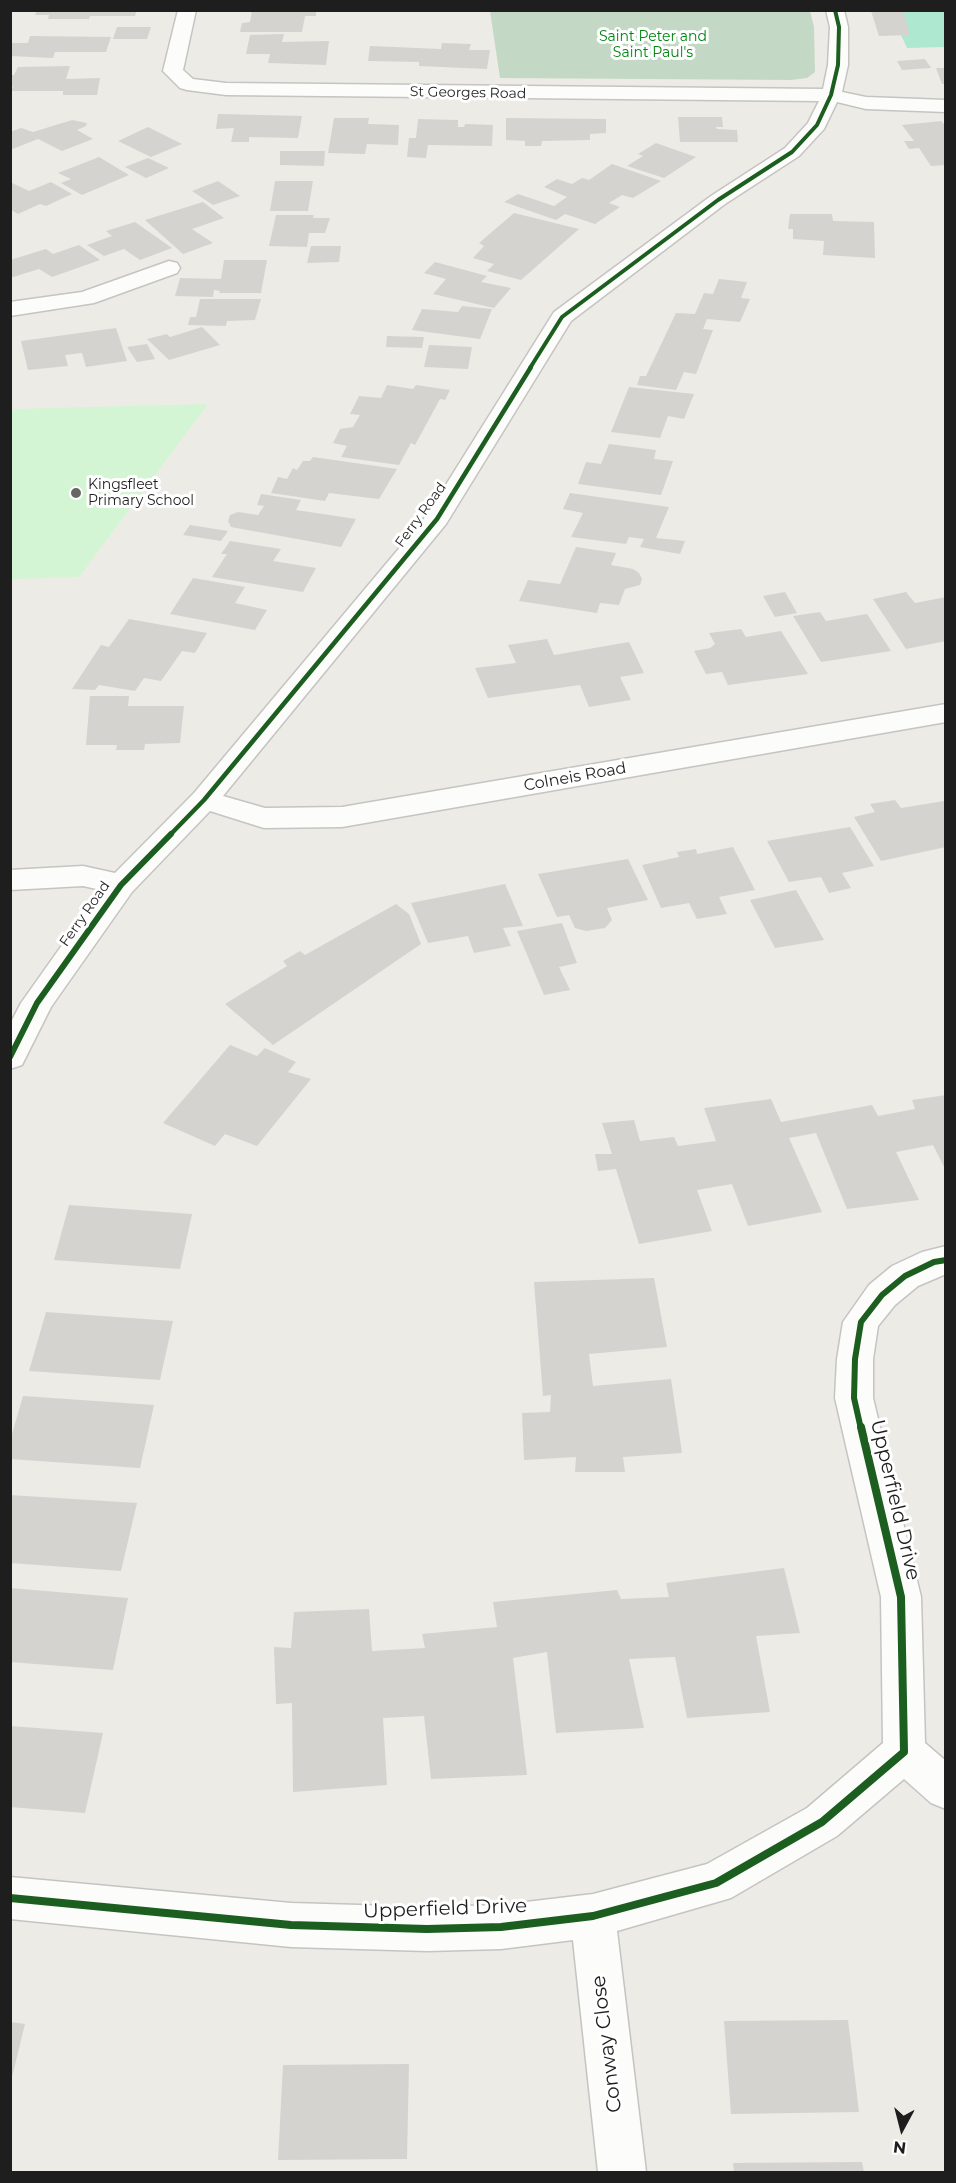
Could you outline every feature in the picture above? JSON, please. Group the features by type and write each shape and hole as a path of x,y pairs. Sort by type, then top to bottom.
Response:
{"street":[{"name":"St Georges Road","path":"187,10 173,71 187,84 226,89 831,95"},
{"name":"Ferry Road","path":"10,1057 37,1003 121,885 204,800 437,519 562,317 718,200 792,152 817,125 831,95 838,65 839,27 835,10"},
{"path":"831,95 866,103 945,106"},
{"path":"10,309 86,298 169,268"},
{"name":"Colneis Road","path":"204,800 264,818 342,817 945,713"},
{"path":"10,880 83,876 121,885"},
{"name":"Upperfield Drive","path":"10,1898 237,1921 354,1928 501,1927 593,1916 716,1883 822,1821 904,1752 901,1597 854,1398 855,1359 861,1322 882,1295 905,1276 934,1262 945,1260"},
{"path":"904,1752 945,1789"},
{"name":"Conway Close","path":"593,1916 622,2172"}],"green space":[{"name":"Saint Peter and Saint Paul's","path":"490,11 810,11 814,27 815,72 807,78 791,80 500,78"},
{"path":"890,11 945,11 945,47 907,48"},
{"name":"Kingsfleet Primary School","path":"208,404 79,577 11,579 11,409"}],"building":[{"path":"37,10 137,10 135,16 48,19 49,15 35,15"},
{"path":"252,10 316,10 316,16 305,16 302,32 240,32 242,23 250,22"},
{"path":"903,10 910,35 879,36 871,11"},
{"path":"117,27 151,27 147,39 113,39"},
{"path":"284,34 282,42 329,41 326,65 268,63 270,54 246,54 250,35"},
{"path":"30,36 111,37 106,52 55,52 53,58 10,56 10,43 28,43"},
{"path":"442,43 471,44 469,50 490,50 487,69 419,66 419,62 368,61 370,46 441,49"},
{"path":"925,59 931,68 902,70 897,61"},
{"path":"70,66 66,79 100,78 97,95 63,95 63,91 11,91 13,86 10,86 10,75 14,75 18,67"},
{"path":"936,68 946,68 946,84 942,84"},
{"path":"218,114 302,116 298,138 249,137 249,142 231,142 234,128 216,129"},
{"path":"678,117 722,117 723,127 716,127 717,129 737,130 738,142 680,142"},
{"path":"334,118 369,118 368,124 399,125 398,145 367,144 365,154 328,153"},
{"path":"506,118 606,119 606,133 590,134 590,140 542,141 541,146 525,146 525,141 506,140"},
{"path":"418,119 458,120 458,127 464,127 465,124 493,125 492,146 428,145 426,158 407,157 409,138 416,138"},
{"path":"72,120 87,123 86,126 77,130 93,139 62,151 38,139 10,150 10,132 21,128 33,132"},
{"path":"941,121 946,126 946,165 931,166 919,148 909,149 904,141 914,141 902,125"},
{"path":"148,127 182,144 151,157 118,141"},
{"path":"656,143 696,157 664,178 627,166 643,156 638,154"},
{"path":"280,151 325,151 324,166 280,165"},
{"path":"99,157 129,175 82,195 61,183 71,179 58,173"},
{"path":"148,158 169,168 146,178 125,167"},
{"path":"612,164 661,181 633,198 622,195 609,203 620,207 595,224 565,214 556,220 504,202 518,194 554,206 567,197 544,187 557,179 572,184 582,178 589,180"},
{"path":"218,181 240,196 213,205 192,191"},
{"path":"275,181 313,181 308,211 270,211"},
{"path":"10,182 29,191 51,182 72,194 46,206 40,204 18,214 10,209"},
{"path":"203,202 224,218 192,229 213,243 183,254 145,220"},
{"path":"514,213 579,229 521,280 487,271 494,264 473,258 484,246 479,243"},
{"path":"790,214 832,214 833,221 874,222 875,258 823,255 824,241 793,239 793,229 788,229"},
{"path":"276,215 314,215 313,218 330,218 325,233 309,233 307,247 269,246"},
{"path":"135,222 172,248 140,260 124,249 104,256 87,245 112,236 106,231"},
{"path":"79,245 100,260 52,277 39,269 10,278 10,260 46,249 53,254"},
{"path":"311,246 341,246 339,262 307,263"},
{"path":"224,260 267,260 261,293 219,293 220,291 214,290 213,297 175,296 180,278 221,279"},
{"path":"435,262 487,276 481,282 511,288 494,308 433,294 446,279 424,273"},
{"path":"719,279 747,282 741,298 750,299 740,322 707,319 703,329 713,330 696,374 684,372 676,390 637,385 640,376 646,376 676,313 695,314 704,293 713,294"},
{"path":"200,299 261,299 255,320 227,321 226,326 188,325 190,317 196,317"},
{"path":"462,306 492,309 480,339 412,330 422,309 458,312"},
{"path":"202,327 220,345 169,360 147,339 167,334 170,337"},
{"path":"116,328 127,361 86,367 82,353 65,355 68,366 28,370 21,341"},
{"path":"387,336 424,337 422,348 386,347"},
{"path":"147,344 155,359 137,362 127,347"},
{"path":"429,345 472,347 468,369 424,367"},
{"path":"387,385 413,389 416,385 450,390 445,400 440,399 415,445 411,443 399,465 341,457 347,446 333,443 340,429 353,427 360,415 350,414 359,396 381,398"},
{"path":"629,387 694,394 684,419 668,416 660,438 611,432"},
{"path":"609,444 656,450 654,459 673,461 661,495 578,484 586,462 601,464"},
{"path":"313,457 397,469 379,499 329,493 325,501 271,493 278,477 287,479 293,468 297,470 303,461 310,461"},
{"path":"570,493 669,507 656,538 685,541 680,554 640,547 644,539 629,537 626,544 571,537 583,513 563,509"},
{"path":"261,494 301,500 296,510 356,519 341,547 231,527 228,521 230,515 238,512 258,515 264,506 257,505"},
{"path":"190,525 228,531 221,541 183,535"},
{"path":"230,541 281,549 273,561 316,568 303,592 212,577 227,554 221,554"},
{"path":"576,547 616,553 611,565 633,569 639,573 642,579 640,585 625,589 619,605 600,603 597,613 519,601 528,580 560,584"},
{"path":"193,578 245,587 235,603 267,610 255,630 170,614"},
{"path":"785,592 797,613 775,617 763,596"},
{"path":"906,592 915,603 946,597 946,641 906,649 873,599"},
{"path":"820,612 826,621 867,614 891,651 821,662 793,616"},
{"path":"129,619 207,633 195,653 182,651 161,681 144,678 135,691 99,685 95,690 72,689 101,645 109,647"},
{"path":"741,629 746,637 781,631 808,674 728,685 722,672 706,674 694,651 710,648 715,644 709,633"},
{"path":"547,639 554,655 629,642 644,673 620,677 631,700 589,707 580,685 488,698 475,668 516,663 508,645"},
{"path":"90,696 129,696 128,706 184,706 180,743 145,744 144,750 116,750 117,745 86,745"},
{"path":"895,800 901,808 944,801 946,847 881,861 854,817 875,812 870,804"},
{"path":"850,827 874,866 842,873 851,888 829,893 821,877 789,882 767,841"},
{"path":"733,847 755,890 719,897 727,914 697,919 689,903 661,908 642,865 679,857 677,852 696,849 697,854"},
{"path":"628,859 648,900 607,908 612,920 605,928 586,931 575,928 569,915 557,917 538,874"},
{"path":"505,884 523,926 503,928 511,946 474,953 468,936 428,943 411,903"},
{"path":"796,890 824,940 775,948 750,900"},
{"path":"396,904 409,914 421,944 273,1045 225,1004 287,966 283,961 300,951 305,955"},
{"path":"562,923 577,963 559,967 570,990 544,995 517,931"},
{"path":"230,1045 257,1056 265,1048 296,1062 288,1072 311,1079 257,1146 225,1134 215,1146 163,1123"},
{"path":"946,1095 946,1171 933,1145 896,1152 919,1200 847,1209 816,1133 789,1138 822,1212 748,1226 732,1184 697,1190 712,1231 639,1244 616,1169 598,1171 595,1154 612,1154 602,1123 634,1120 640,1141 674,1137 678,1146 716,1141 704,1108 771,1099 781,1122 872,1105 878,1116 915,1109 912,1100"},
{"path":"69,1205 192,1214 180,1269 54,1260"},
{"path":"654,1278 667,1347 589,1354 593,1386 671,1379 682,1453 623,1457 625,1472 575,1472 576,1457 524,1460 522,1413 550,1412 551,1395 543,1396 534,1282"},
{"path":"46,1312 173,1321 160,1380 29,1371"},
{"path":"23,1396 154,1405 140,1468 10,1459 10,1441"},
{"path":"10,1495 137,1503 121,1571 10,1563"},
{"path":"784,1568 800,1633 756,1636 770,1712 687,1718 675,1657 629,1659 644,1728 556,1733 547,1652 513,1658 527,1775 431,1779 424,1716 383,1718 387,1785 293,1792 292,1703 276,1704 274,1647 291,1648 294,1612 369,1609 372,1651 425,1648 422,1634 497,1627 493,1602 617,1590 621,1599 669,1597 666,1583"},
{"path":"10,1588 128,1598 113,1670 10,1662"},
{"path":"10,1726 103,1733 85,1813 10,1807"},
{"path":"848,2020 859,2112 731,2114 724,2021"},
{"path":"10,2022 25,2024 11,2081 10,2081"},
{"path":"409,2064 407,2159 278,2160 283,2065"},
{"path":"862,2162 864,2172 734,2172 733,2163"}],"cycle path":[{"path":"10,1057 37,1003 121,885 204,800 437,519 562,317 718,200 792,152 817,125 831,95 838,65 839,27 835,10"},
{"path":"10,1898 291,1925 427,1929 501,1927 593,1916 716,1883 822,1822 904,1752 901,1597 854,1398 855,1359 861,1322 882,1295 905,1276 934,1262 946,1260"}],"place":[{"name":"Kingsfleet Primary School","path":"76,493"}]}
